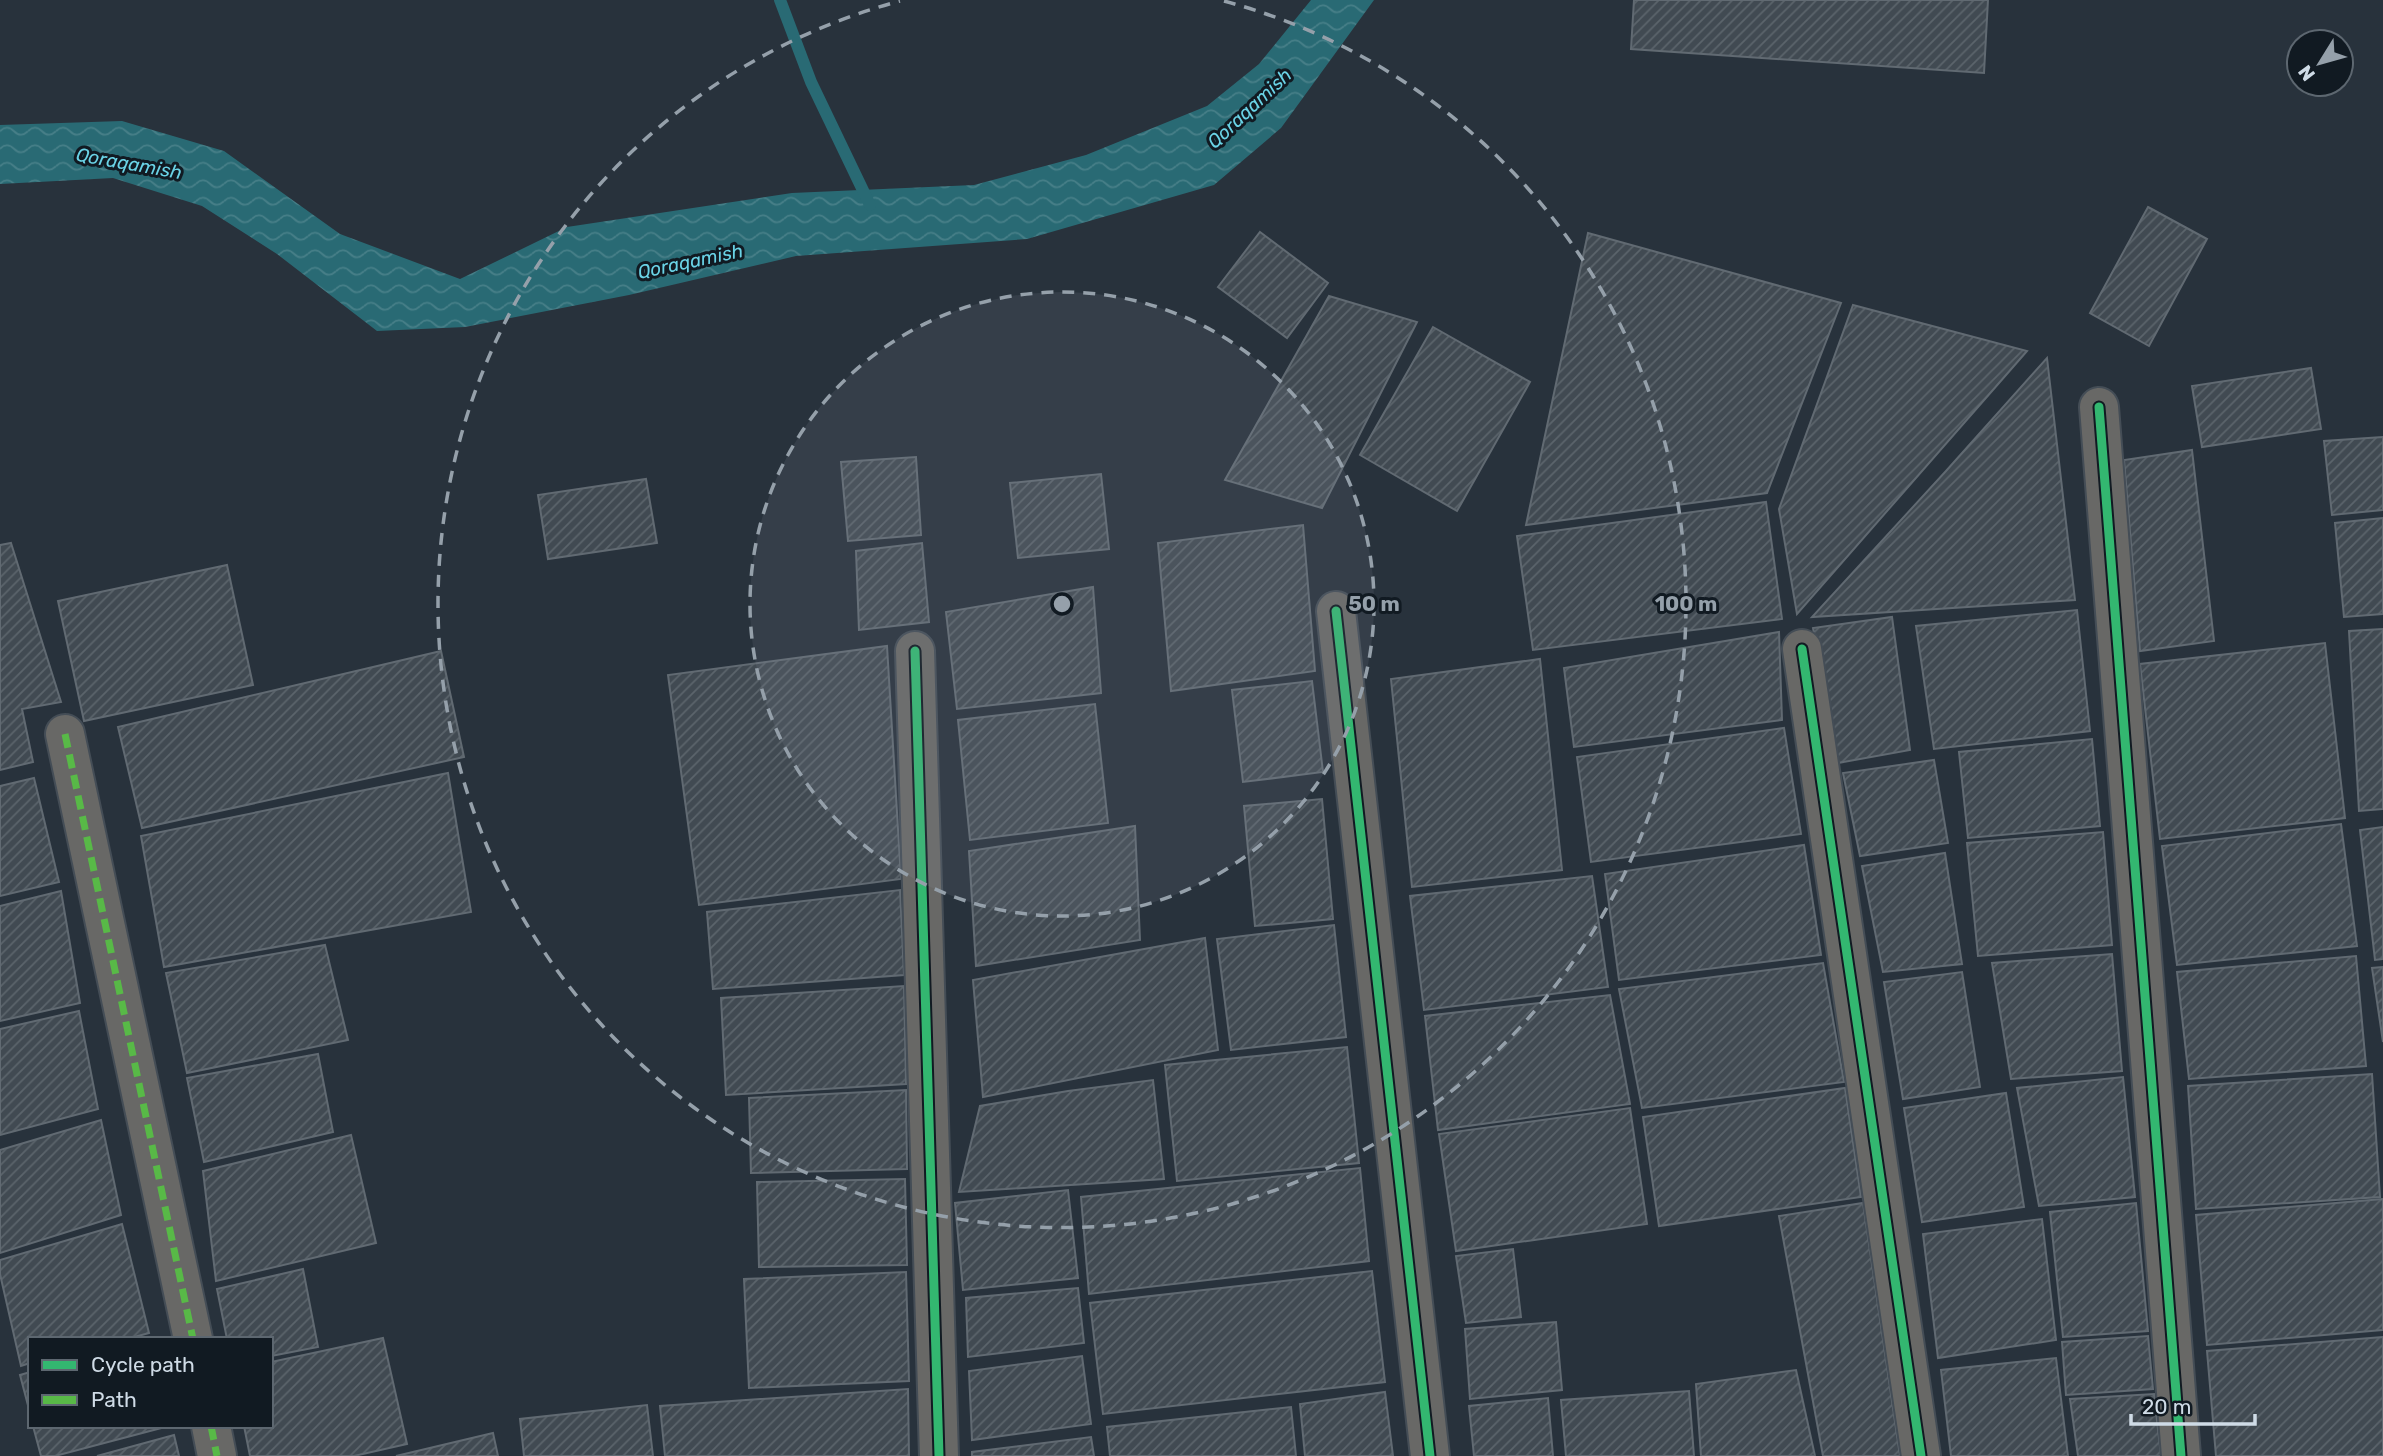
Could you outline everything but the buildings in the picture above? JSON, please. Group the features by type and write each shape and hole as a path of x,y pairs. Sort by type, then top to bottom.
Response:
{"street":[{"path":"2099,407 2181,1456"},
{"path":"1336,611 1430,1456"},
{"path":"1802,649 1921,1456"},
{"path":"915,651 939,1456"},
{"path":"65,734 193,1337"},
{"path":"211,1428 217,1456"}],"water":[{"name":"Qoraqamish","path":"1311,0 1374,0 1281,128 1214,185 1027,239 796,256 629,295 465,327 377,331 277,254 202,206 113,178 0,184 0,125 122,121 224,151 340,234 460,279 567,227 792,193 974,185 1086,155 1207,106 1259,64"}],"waterway":[{"path":"780,0 811,82 870,205"}],"marked path":[{"path":"65,734 193,1337"},
{"path":"211,1428 217,1456"}],"cycle path":[{"path":"2099,407 2181,1456"},
{"path":"1336,611 1430,1456"},
{"path":"1802,649 1921,1456"},
{"path":"915,651 939,1456"}]}
